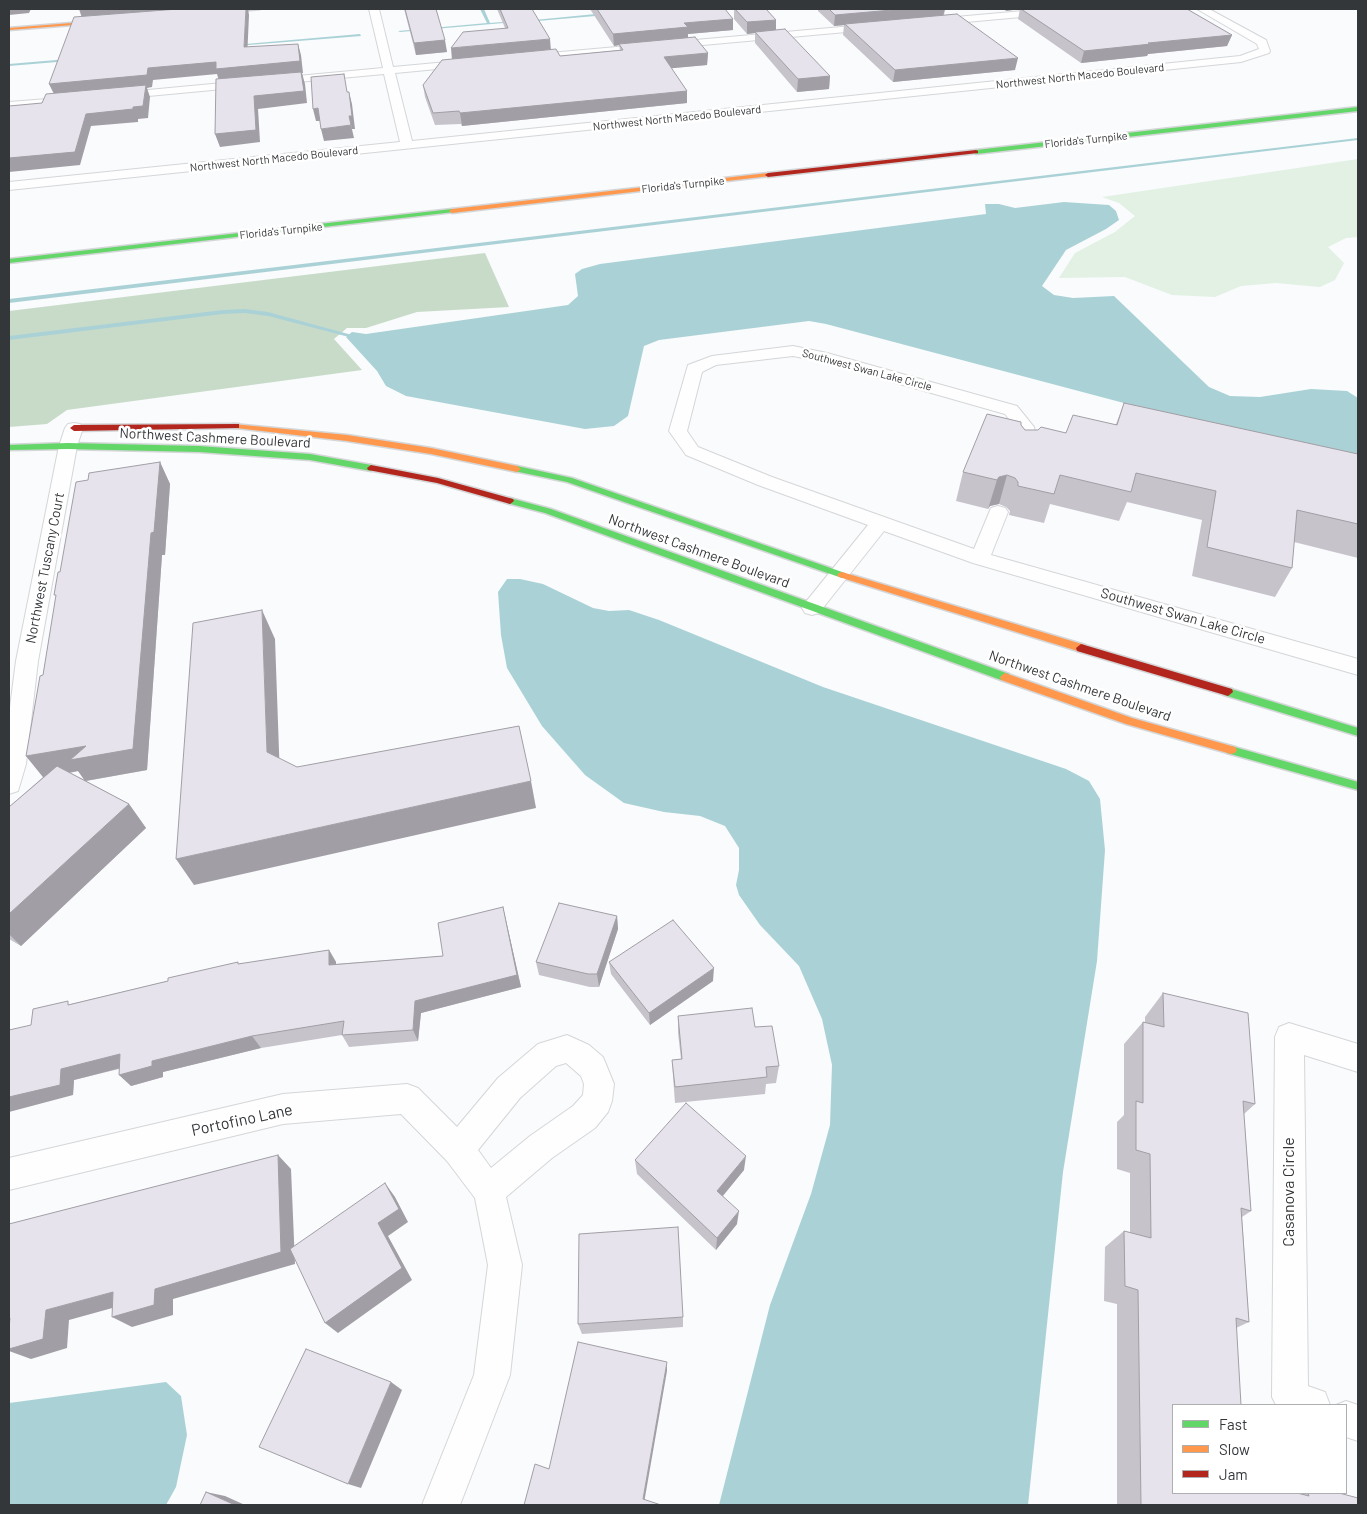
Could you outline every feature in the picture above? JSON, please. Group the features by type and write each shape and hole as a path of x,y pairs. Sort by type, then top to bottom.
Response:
{"main road":[{"path":"200,13 258,9"},
{"path":"9,28 124,19"},
{"name":"Florida's Turnpike","path":"9,262 1358,109"},
{"name":"Northwest Cashmere Boulevard","path":"9,448 69,435 233,426 347,438 431,451 569,480 840,574 1358,732"},
{"name":"Northwest Cashmere Boulevard","path":"69,435 199,449 310,457 438,481 548,511 812,608 1130,721 1358,786"}],"street":[{"path":"374,9 407,146"},
{"path":"918,23 1076,9"},
{"name":"Northwest North Macedo Boulevard","path":"9,186 1241,59 1265,51 1262,42 1202,9"},
{"path":"516,59 889,26"},
{"path":"106,96 476,63"},
{"path":"9,105 86,98"},
{"name":"Southwest Swan Lake Circle","path":"1023,453 1028,441 1025,427 1011,410 822,356 793,351 712,361 694,369 678,431 692,451 765,481 980,558 1358,667"},
{"name":"Northwest Tuscany Court","path":"9,784 14,764 15,711 27,661 69,435"},
{"path":"980,558 998,512"},
{"path":"812,608 880,523"},
{"name":"Casanova Circle","path":"1310,1404 1290,1396 1289,1037 1358,1058"},
{"path":"458,1150 509,1088 548,1054 568,1049 579,1055 593,1067 599,1084 597,1101 584,1117 542,1147 489,1191"},
{"name":"Portofino Lane","path":"9,1174 282,1110 407,1099 458,1150 489,1191 506,1265 492,1375 441,1505"}],"green space":[{"path":"1358,159 1358,237 1346,238 1328,247 1344,263 1335,280 1320,287 1276,283 1241,286 1215,297 1172,295 1125,277 1059,278 1075,253 1115,232 1135,216 1119,203 1102,197"},
{"path":"485,253 509,307 417,312 366,328 347,328 334,339 362,370 67,410 47,424 9,427 9,311"}],"water":[{"path":"1064,202 1109,205 1116,211 1119,220 1066,250 1042,286 1054,295 1073,298 1114,296 1209,387 1230,396 1260,397 1311,389 1347,391 1358,398 1358,460 1286,446 809,321 659,340 644,346 628,416 614,426 585,429 406,396 386,386 377,371 346,337 352,332 366,334 568,305 578,296 575,274 582,269 600,264 986,214 985,204 999,204 1015,208"},
{"path":"507,579 520,579 543,584 593,608 609,611 629,610 659,620 823,687 1066,769 1089,781 1100,799 1105,850 1097,961 1063,1172 1028,1505 719,1505 770,1305 811,1194 830,1125 832,1065 822,1019 799,966 760,925 739,895 736,885 739,870 739,848 725,826 700,816 664,812 624,803 585,775 542,726 507,668 501,635 498,592"},
{"path":"166,1382 181,1396 187,1435 176,1487 166,1505 9,1505 9,1403"}],"building":[{"path":"178,9 246,9 244,47 298,44 300,61 216,69 216,62 148,68 147,75 49,84 74,17"},
{"path":"405,9 436,9 445,40 414,43"},
{"path":"500,9 532,9 550,39 451,48 463,32 508,28"},
{"path":"597,9 725,9 733,19 684,23 688,27 613,34"},
{"path":"735,9 766,9 776,20 747,22"},
{"path":"829,9 903,9 835,15"},
{"path":"1021,9 1187,9 1232,35 1084,51"},
{"path":"957,14 1018,58 895,70 845,24"},
{"path":"785,29 830,76 798,79 755,32"},
{"path":"695,37 708,53 664,57 687,91 460,113 459,111 433,113 423,85 442,60 556,49 560,56 623,50 619,44"},
{"path":"301,72 304,91 254,96 256,130 215,134 216,79"},
{"path":"344,74 347,92 349,92 352,116 349,116 351,125 321,129 318,108 313,109 311,77"},
{"path":"146,85 143,106 133,107 133,109 86,114 75,152 9,158 9,106 42,103 46,94"},
{"path":"1124,403 1358,454 1358,524 1297,510 1292,568 1207,547 1216,491 1136,473 1131,492 1060,475 1054,494 1018,486 1015,478 1007,475 999,477 997,480 963,472 987,414 1021,422 1025,430 1038,430 1041,427 1066,433 1073,415 1117,425"},
{"path":"160,462 154,532 151,533 133,749 70,760 86,746 26,756 40,676 43,675 56,595 54,595 76,482 88,480 89,473"},
{"path":"262,610 267,752 297,767 519,726 531,781 176,859 193,623"},
{"path":"57,766 129,804 9,914 9,807"},
{"path":"559,903 617,916 597,974 588,974 536,962"},
{"path":"503,907 517,975 415,1001 413,1030 342,1035 344,1021 252,1036 152,1061 152,1066 119,1075 120,1054 61,1069 60,1085 9,1097 9,1030 31,1025 33,1009 68,1001 68,1005 168,981 168,978 238,962 238,964 329,950 329,965 443,956 438,923"},
{"path":"673,920 714,968 649,1013 609,962"},
{"path":"1163,993 1248,1013 1255,1104 1243,1101 1251,1211 1241,1208 1249,1322 1236,1318 1241,1404 1172,1404 1172,1494 1301,1494 1309,1496 1308,1494 1343,1494 1358,1498 1358,1505 1141,1505 1138,1290 1125,1286 1124,1231 1151,1238 1150,1154 1136,1150 1136,1101 1143,1103 1143,1022 1164,1027"},
{"path":"752,1008 755,1027 772,1026 779,1066 766,1067 767,1077 675,1087 672,1060 682,1059 678,1016"},
{"path":"686,1103 746,1156 717,1191 739,1211 717,1238 635,1160"},
{"path":"278,1155 281,1252 155,1289 154,1305 112,1317 113,1292 46,1310 43,1339 9,1349 9,1224"},
{"path":"385,1183 399,1209 378,1223 402,1268 325,1323 290,1249"},
{"path":"678,1227 683,1317 578,1324 579,1234"},
{"path":"578,1342 667,1362 643,1499 661,1505 524,1505 535,1464 549,1469"},
{"path":"306,1349 391,1382 348,1484 259,1447"},
{"path":"206,1492 235,1505 200,1505"}],"waterway":[{"path":"482,9 489,24"},
{"path":"526,21 606,14"},
{"path":"489,24 513,22"},
{"path":"400,31 489,24"},
{"path":"236,45 360,35"},
{"path":"9,65 68,60"},
{"path":"9,301 1358,139"},
{"path":"9,338 223,312 245,311 268,314 349,335"}],"traffic: fast":[{"path":"976,152 1358,109"},
{"path":"9,261 452,211"},
{"path":"9,448 68,446 199,449 310,457 371,468"},
{"path":"517,469 569,480 842,575"},
{"path":"510,501 548,511 1005,677"},
{"path":"1228,692 1358,732"},
{"path":"1231,750 1358,786"}],"traffic: slow":[{"path":"9,29 109,21"},
{"path":"452,211 768,175"},
{"path":"236,426 347,438 431,451 517,469"},
{"path":"842,575 1081,648"},
{"path":"1005,677 1130,721 1231,750"}],"traffic: jam":[{"path":"210,13 258,9"},
{"path":"768,175 976,152"},
{"path":"74,428 236,426"},
{"path":"371,468 438,481 510,501"},
{"path":"1081,648 1228,692"}]}
